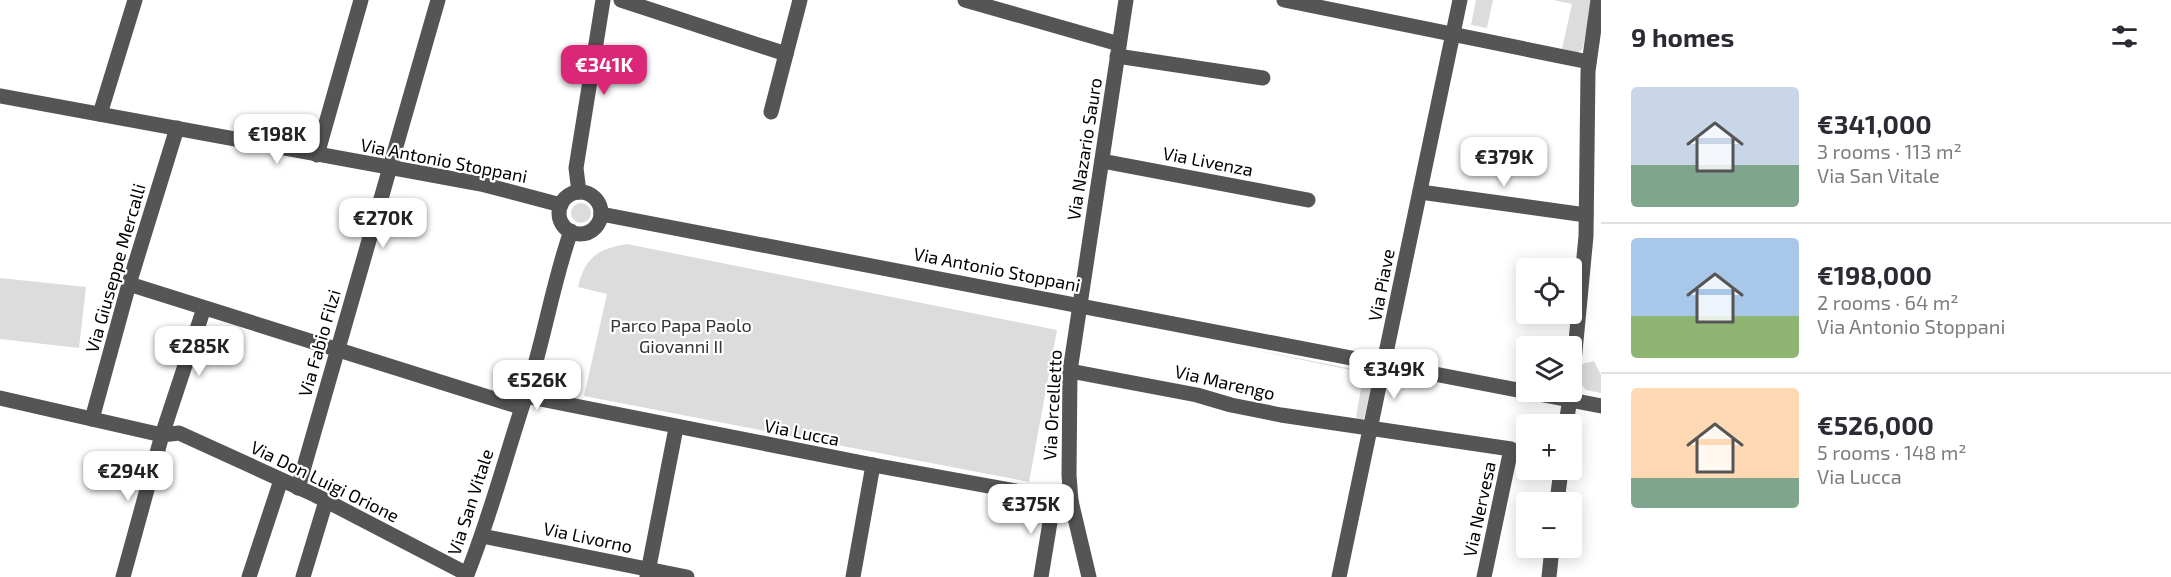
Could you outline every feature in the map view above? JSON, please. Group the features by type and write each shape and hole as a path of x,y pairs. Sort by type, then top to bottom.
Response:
{"street":[{"path":"100,114 135,0"},
{"path":"317,155 360,0"},
{"name":"Via Fabio Filzi","path":"298,488 438,0"},
{"path":"579,192 576,168 603,0"},
{"path":"621,0 786,54"},
{"path":"771,112 800,0"},
{"path":"965,0 1118,50 1263,78"},
{"name":"Via Nazario Sauro","path":"1080,304 1126,0"},
{"path":"1284,0 1310,3 1589,62"},
{"name":"Via Piave","path":"1339,577 1372,429 1460,0"},
{"path":"1579,336 1593,237 1586,215 1589,62 1599,0"},
{"name":"Via Antonio Stoppani","path":"0,96 388,169 481,184 561,205"},
{"name":"Via Giuseppe Mercalli","path":"92,419 129,284 177,128"},
{"name":"Via Livenza","path":"1102,161 1308,200"},
{"path":"579,192 593,197 600,214 596,226 590,231 571,231 560,219 561,205 570,194 579,192"},
{"path":"1420,192 1586,215"},
{"name":"Via Antonio Stoppani","path":"600,214 1385,364 1516,387"},
{"name":"Via San Vitale","path":"467,576 482,536 523,401 555,279 571,231"},
{"name":"Via Lucca","path":"129,284 337,350 523,401 1071,501"},
{"name":"Via Orcelletto","path":"1080,304 1070,371 1068,434 1071,501 1089,577"},
{"path":"123,577 162,435 204,308"},
{"name":"Via Marengo","path":"1070,371 1197,395 1245,408 1511,449"},
{"path":"0,398 162,435"},
{"name":"Via Antonio Stoppani","path":"1582,400 1601,406"},
{"path":"648,573 676,428"},
{"name":"Via Don Luigi Orione","path":"162,435 179,433 281,480 326,501 467,576"},
{"name":"Via Nervesa","path":"1484,577 1511,449"},
{"path":"853,577 873,465"},
{"path":"249,577 281,480"},
{"path":"1041,577 1054,498"},
{"path":"303,577 326,501"},
{"name":"Via Livorno","path":"482,536 648,573 687,577"},
{"path":"1549,577 1551,558"}],"green space":[{"path":"1476,0 1493,0 1487,28 1471,25"},
{"path":"1553,0 1592,0 1583,48 1578,53 1562,49 1572,4"},
{"path":"577,203 585,203 591,209 591,217 585,223 577,223 571,217 571,209"},
{"name":"Parco Papa Paolo Giovanni II","path":"627,244 1057,330 1029,482 584,396 607,294 578,287 585,268 594,256"},
{"path":"0,278 86,287 79,348 0,339"},
{"path":"1245,348 1364,371 1370,376 1371,388 1364,418 1361,420 1356,417 1363,377 1360,372"},
{"path":"1594,361 1601,375 1601,393 1586,390 1582,385 1582,364"}]}
